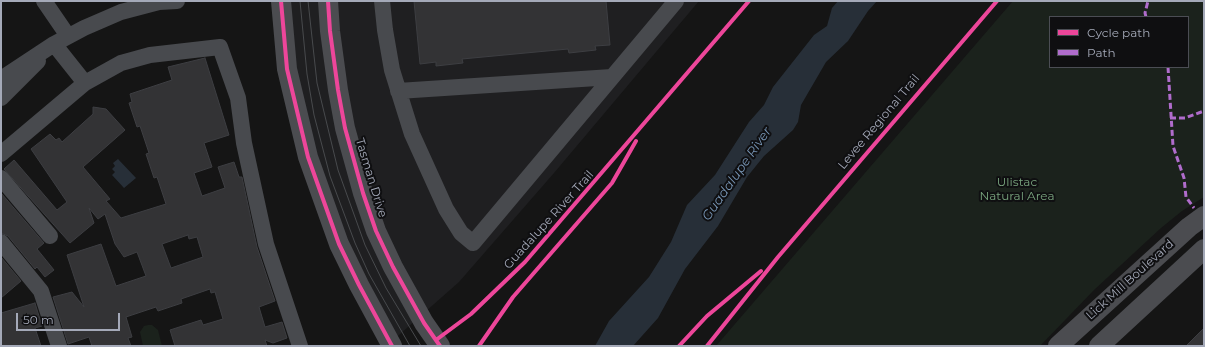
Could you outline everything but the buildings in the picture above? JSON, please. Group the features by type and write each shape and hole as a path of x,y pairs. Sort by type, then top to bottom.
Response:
{"main road":[{"path":"281,1 287,69 308,157 339,244 361,290 392,346"},
{"name":"Tasman Drive","path":"328,1 330,31 338,90 345,128 363,193 376,231 393,267 424,323 440,346"},
{"name":"Lick Mill Boulevard","path":"1058,346 1204,216"},
{"path":"1099,346 1204,248"}],"street":[{"path":"44,1 61,40 85,83"},
{"path":"1,79 61,40 84,28 121,12 159,2 177,1"},
{"path":"382,1 385,30 398,91 412,134 446,209 460,233 473,244 676,1"},
{"path":"1,98 61,40"},
{"path":"1,154 85,83 121,63 150,55 220,47 238,98 244,143 266,244 300,346"},
{"path":"398,91 612,77"},
{"path":"1,178 50,236"},
{"path":"1,242 41,291 59,346"}],"shaded area":[{"path":"281,1 699,1 554,173 459,282 391,342 308,152"}],"green space":[{"name":"Ulistac Natural Area","path":"1013,1 1204,1 1204,197 1182,211 1161,228 1094,290 1040,346 716,346"},
{"path":"152,325 158,330 162,346 143,346 140,332 144,326"}],"water":[{"name":"Guadalupe River","path":"838,1 877,1 868,11 848,41 826,62 801,105 798,122 793,130 764,156 747,177 718,226 685,269 658,318 633,346 595,346 609,321 649,277 671,242 687,205 715,175 749,122 764,105 773,87 814,35 827,26 832,8"},
{"path":"118,159 136,178 124,188 112,175 115,172 112,169 115,166 113,163"}],"tram line":[{"path":"300,1 307,74 314,115 330,176 355,243 369,274 410,346"},
{"path":"308,1 317,83 338,170 365,245 386,288 421,346"}],"marked path":[{"path":"1146,16 1148,1"},
{"path":"1168,68 1173,146 1184,178 1186,197 1194,208"},
{"path":"1170,118 1185,118 1204,111"}],"cycle path":[{"path":"281,1 287,69 308,157 339,244 392,346"},
{"path":"328,1 330,31 338,90 345,128 363,193 376,231 393,267 424,323 440,346"},
{"name":"Guadalupe River Trail","path":"436,340 471,314 525,262 749,1"},
{"name":"Levee Regional Trail","path":"707,346 778,257 997,1"},
{"path":"479,346 513,297 612,183 636,141"},
{"path":"679,346 707,316 761,271"}]}
